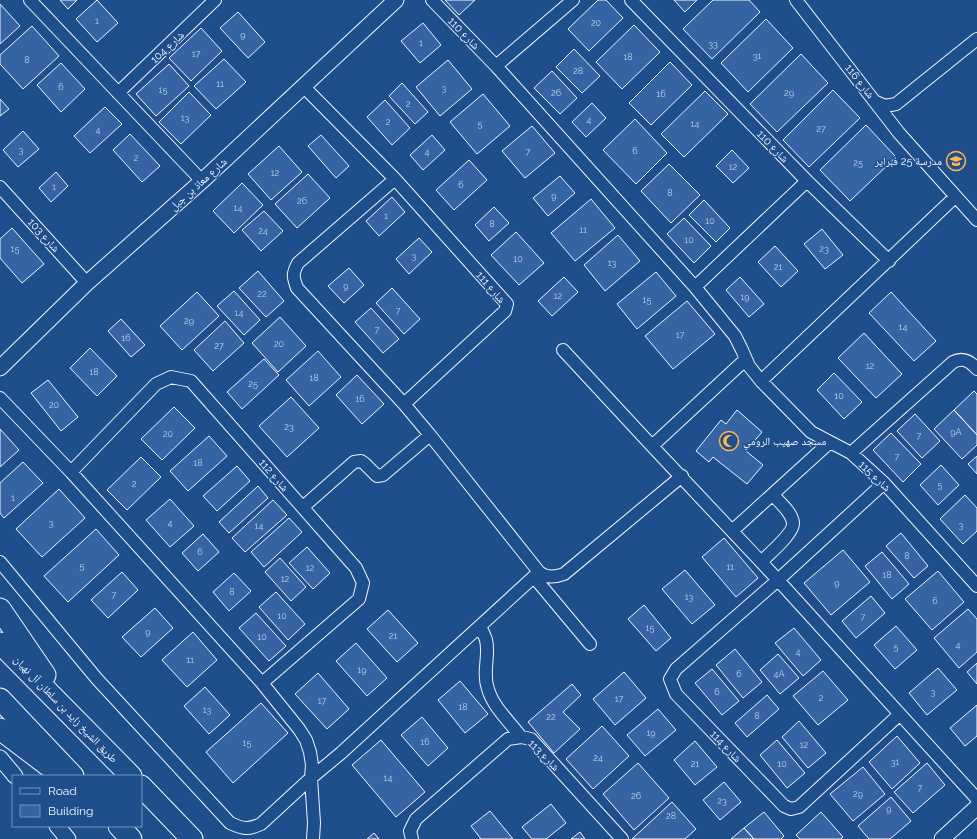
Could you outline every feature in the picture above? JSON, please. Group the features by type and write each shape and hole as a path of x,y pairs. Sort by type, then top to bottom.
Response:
{"highway":[{"path":"0,609 78,721"},
{"name":"طريق الشيخ زايد بن سلطان آل نهيان","path":"0,643 130,775"},
{"path":"0,699 72,775"},
{"path":"0,729 62,775"},
{"path":"142,787 192,839"},
{"path":"120,827 131,839"}],"street":[{"path":"30,0 202,181"},
{"name":"شارع 104","path":"118,93 215,0"},
{"name":"شارع معاذ بن جبل","path":"0,368 87,282 202,181 396,0"},
{"name":"شارع 110","path":"432,0 496,66 695,288 735,336 749,366 761,381 802,425 811,432 850,454"},
{"path":"496,66 573,0"},
{"name":"شارع 110","path":"631,0 807,181 889,261"},
{"name":"شارع 116","path":"796,0 876,102 885,106 896,104 977,39"},
{"name":"شارع 111","path":"304,87 395,179 506,302 507,306 505,311 404,404"},
{"path":"876,102 899,133 977,220"},
{"path":"395,179 298,263 293,277 297,288 404,404 430,435 590,644"},
{"path":"695,288 807,181"},
{"name":"شارع 103","path":"0,187 87,282"},
{"path":"761,381 955,197"},
{"path":"563,350 778,580 977,799"},
{"path":"652,446 746,359"},
{"name":"شارع 115","path":"977,369 969,361 956,360 953,362 850,454 884,483 977,586"},
{"name":"شارع 112","path":"71,472 156,384 171,377 191,380 356,568 363,583 358,599 262,683"},
{"path":"0,398 71,472 262,683 299,729 306,740 312,765 311,778 314,824 313,839"},
{"path":"303,507 354,462 361,461 377,476 383,475 430,435"},
{"path":"732,531 830,443"},
{"path":"537,574 554,578 564,574 682,476"},
{"name":"شارع 114","path":"884,483 778,580 676,669 670,679 676,694 784,806 791,809 800,807 900,714"},
{"path":"761,562 789,534 793,525 788,511 773,495"},
{"path":"0,562 96,679 230,823 240,828 251,828 260,824 341,753 537,574"},
{"path":"480,626 486,641 487,652 485,669 488,689 494,703 522,737"},
{"name":"شارع 113","path":"412,839 410,831 416,819 508,739 522,737 531,739 622,839"},
{"path":"0,758 14,775"},
{"path":"942,839 977,807"},
{"path":"58,827 68,839"}],"building":[{"path":"60,0 77,0 68,9"},
{"path":"97,0 118,23 97,42 76,19"},
{"path":"445,0 475,0 459,15"},
{"path":"598,0 606,0 623,18 589,51 568,29"},
{"path":"674,0 697,0 685,12"},
{"path":"713,0 749,0 760,12 712,59 683,29"},
{"path":"0,4 20,26 0,44"},
{"path":"238,12 265,42 248,58 220,28"},
{"path":"766,19 793,48 748,92 721,63"},
{"path":"423,23 441,45 420,63 401,41"},
{"path":"634,25 660,52 622,89 596,62"},
{"path":"32,26 59,56 23,89 0,64 0,55"},
{"path":"201,28 222,51 191,81 169,58"},
{"path":"574,49 600,76 582,93 556,67"},
{"path":"801,54 828,83 777,132 750,104"},
{"path":"224,59 246,82 216,109 194,86"},
{"path":"448,60 472,89 440,116 416,87"},
{"path":"670,62 692,85 651,125 629,103"},
{"path":"61,63 85,89 61,112 37,85"},
{"path":"169,64 189,86 156,116 136,94"},
{"path":"552,71 577,98 560,114 534,88"},
{"path":"402,83 428,112 415,124 389,96"},
{"path":"833,90 860,118 809,167 783,140"},
{"path":"705,91 728,114 684,157 661,134"},
{"path":"189,92 211,115 181,144 159,122"},
{"path":"483,94 510,126 477,154 450,122"},
{"path":"0,99 9,109 0,116"},
{"path":"385,100 410,128 392,145 367,117"},
{"path":"592,103 606,118 586,137 572,122"},
{"path":"105,107 122,124 90,153 74,136"},
{"path":"635,119 667,153 636,184 603,150"},
{"path":"866,125 896,157 850,201 820,170"},
{"path":"532,126 555,153 525,178 502,151"},
{"path":"23,131 39,149 18,167 3,150"},
{"path":"130,134 160,166 142,182 113,150"},
{"path":"321,135 349,166 336,178 308,146"},
{"path":"432,135 445,150 423,170 410,155"},
{"path":"279,146 302,172 271,200 248,174"},
{"path":"732,150 749,168 733,183 716,166"},
{"path":"469,160 487,180 454,210 436,190"},
{"path":"669,164 700,195 671,223 641,191"},
{"path":"56,172 68,186 51,202 39,188"},
{"path":"308,174 330,198 297,228 275,204"},
{"path":"560,176 575,193 548,216 533,198"},
{"path":"242,183 263,205 234,233 213,211"},
{"path":"392,197 405,212 379,236 366,221"},
{"path":"591,199 615,228 575,261 551,233"},
{"path":"704,200 730,228 716,242 689,215"},
{"path":"494,207 509,223 489,241 475,225"},
{"path":"264,211 283,231 261,251 242,230"},
{"path":"684,218 711,246 694,263 667,234"},
{"path":"12,228 44,264 22,283 0,258 0,239"},
{"path":"822,229 843,255 825,269 804,244"},
{"path":"516,232 544,263 519,285 491,255"},
{"path":"618,235 640,261 605,291 584,265"},
{"path":"419,238 432,252 409,274 396,259"},
{"path":"775,246 798,271 781,287 758,262"},
{"path":"349,268 364,285 344,303 328,286"},
{"path":"258,271 284,301 266,317 239,288"},
{"path":"656,272 676,296 637,329 617,304"},
{"path":"564,277 578,292 552,316 538,301"},
{"path":"740,277 764,304 749,317 726,290"},
{"path":"392,288 420,319 404,334 376,303"},
{"path":"234,291 260,320 244,335 217,306"},
{"path":"197,292 219,316 182,350 160,326"},
{"path":"891,292 936,341 914,361 869,313"},
{"path":"687,301 715,334 673,369 645,336"},
{"path":"371,308 399,339 383,353 355,322"},
{"path":"280,317 306,346 278,372 252,343"},
{"path":"121,319 145,345 131,357 108,331"},
{"path":"225,321 244,343 213,371 194,350"},
{"path":"864,333 902,374 876,398 838,358"},
{"path":"90,348 117,376 97,396 70,368"},
{"path":"318,351 341,377 309,406 286,380"},
{"path":"264,359 279,375 242,409 227,392"},
{"path":"834,373 862,402 844,419 817,390"},
{"path":"357,375 384,404 362,424 336,395"},
{"path":"48,380 78,417 61,431 31,393"},
{"path":"974,391 977,394 977,435 954,410"},
{"path":"291,397 319,428 287,457 259,426"},
{"path":"174,407 195,428 162,460 141,439"},
{"name":"مسجد صهيب الرومي","path":"737,410 762,432 746,451 763,465 747,484 713,457 709,462 696,451 721,420 726,424"},
{"path":"954,410 977,435 977,445 962,459 934,429"},
{"path":"915,414 940,441 922,458 897,431"},
{"path":"0,429 19,450 0,467"},
{"path":"891,433 921,464 903,482 873,450"},
{"path":"209,436 227,456 188,491 170,471"},
{"path":"977,456 977,474 968,464"},
{"path":"141,457 161,477 127,510 107,490"},
{"path":"23,462 43,483 4,518 0,513 0,483"},
{"path":"941,465 959,485 938,505 920,485"},
{"path":"237,466 250,481 217,511 203,496"},
{"path":"258,486 268,498 229,533 219,522"},
{"path":"59,489 85,518 42,557 16,529"},
{"path":"965,495 977,508 977,531 963,544 940,519"},
{"path":"170,499 194,526 170,547 146,520"},
{"path":"273,500 287,515 245,552 232,538"},
{"path":"289,518 302,532 264,567 251,552"},
{"path":"96,529 119,555 68,602 44,576"},
{"path":"901,533 928,566 914,578 886,546"},
{"path":"203,534 219,552 198,571 182,553"},
{"path":"724,538 758,578 736,597 702,557"},
{"path":"307,547 330,573 313,589 289,563"},
{"path":"843,550 870,582 831,615 804,583"},
{"path":"882,552 909,584 892,599 865,566"},
{"path":"280,558 306,587 291,601 265,572"},
{"path":"685,570 715,605 692,624 662,589"},
{"path":"938,571 964,602 932,630 905,599"},
{"path":"122,572 138,590 108,618 91,600"},
{"path":"234,573 251,591 229,611 213,592"},
{"path":"276,592 305,624 288,640 259,607"},
{"path":"871,596 885,613 856,638 842,621"},
{"path":"644,605 671,638 656,651 628,619"},
{"path":"155,608 173,628 141,657 122,637"},
{"path":"968,609 977,619 977,652 959,668 934,638"},
{"path":"388,610 418,643 397,662 367,629"},
{"path":"256,613 286,646 269,661 239,628"},
{"path":"896,626 917,650 895,669 874,645"},
{"path":"794,628 821,660 803,676 775,643"},
{"path":"193,632 217,660 187,687 162,660"},
{"path":"356,643 387,678 367,696 336,661"},
{"path":"735,649 762,682 743,698 716,665"},
{"path":"778,654 799,678 780,694 760,670"},
{"path":"977,663 977,684 967,672"},
{"path":"938,668 957,690 927,715 909,693"},
{"path":"712,669 739,701 722,715 695,683"},
{"path":"823,671 848,700 818,725 793,696"},
{"path":"624,672 646,698 615,725 593,699"},
{"path":"318,673 349,709 327,729 295,694"},
{"path":"460,681 488,714 465,733 438,700"},
{"path":"572,684 581,695 563,712 580,729 554,753 528,722"},
{"path":"205,687 230,715 209,734 184,706"},
{"path":"767,695 779,709 747,737 735,723"},
{"path":"261,703 288,733 233,783 206,752"},
{"path":"977,705 977,736 965,746 950,728"},
{"path":"658,709 676,730 645,756 627,735"},
{"path":"422,717 448,748 428,766 401,735"},
{"path":"799,721 826,753 808,768 782,737"},
{"path":"602,726 629,756 593,789 566,759"},
{"path":"897,736 920,763 892,789 869,762"},
{"path":"381,740 425,792 396,817 352,765"},
{"path":"777,740 805,773 787,788 760,755"},
{"path":"695,741 717,767 695,785 674,760"},
{"path":"638,763 669,798 634,830 603,794"},
{"path":"927,763 945,785 913,813 894,792"},
{"path":"863,767 885,794 853,821 830,794"},
{"path":"724,782 741,802 720,820 703,800"},
{"path":"891,797 911,821 890,839 869,839 858,826"},
{"path":"672,802 696,829 685,839 632,839"},
{"path":"551,804 566,823 546,839 532,839 522,827"},
{"path":"490,811 513,839 481,839 471,826"},
{"path":"764,812 784,836 781,839 754,839 744,828"},
{"path":"821,812 843,837 841,839 800,839 796,835"},
{"path":"744,828 754,839 731,839"},
{"path":"580,832 585,839 571,839"},
{"path":"374,833 379,839 367,839"}],"place":[{"name":"مدرسة 25 فبراير","path":"956,161"},
{"name":"مسجد صهيب الرومي","path":"729,441"}]}
